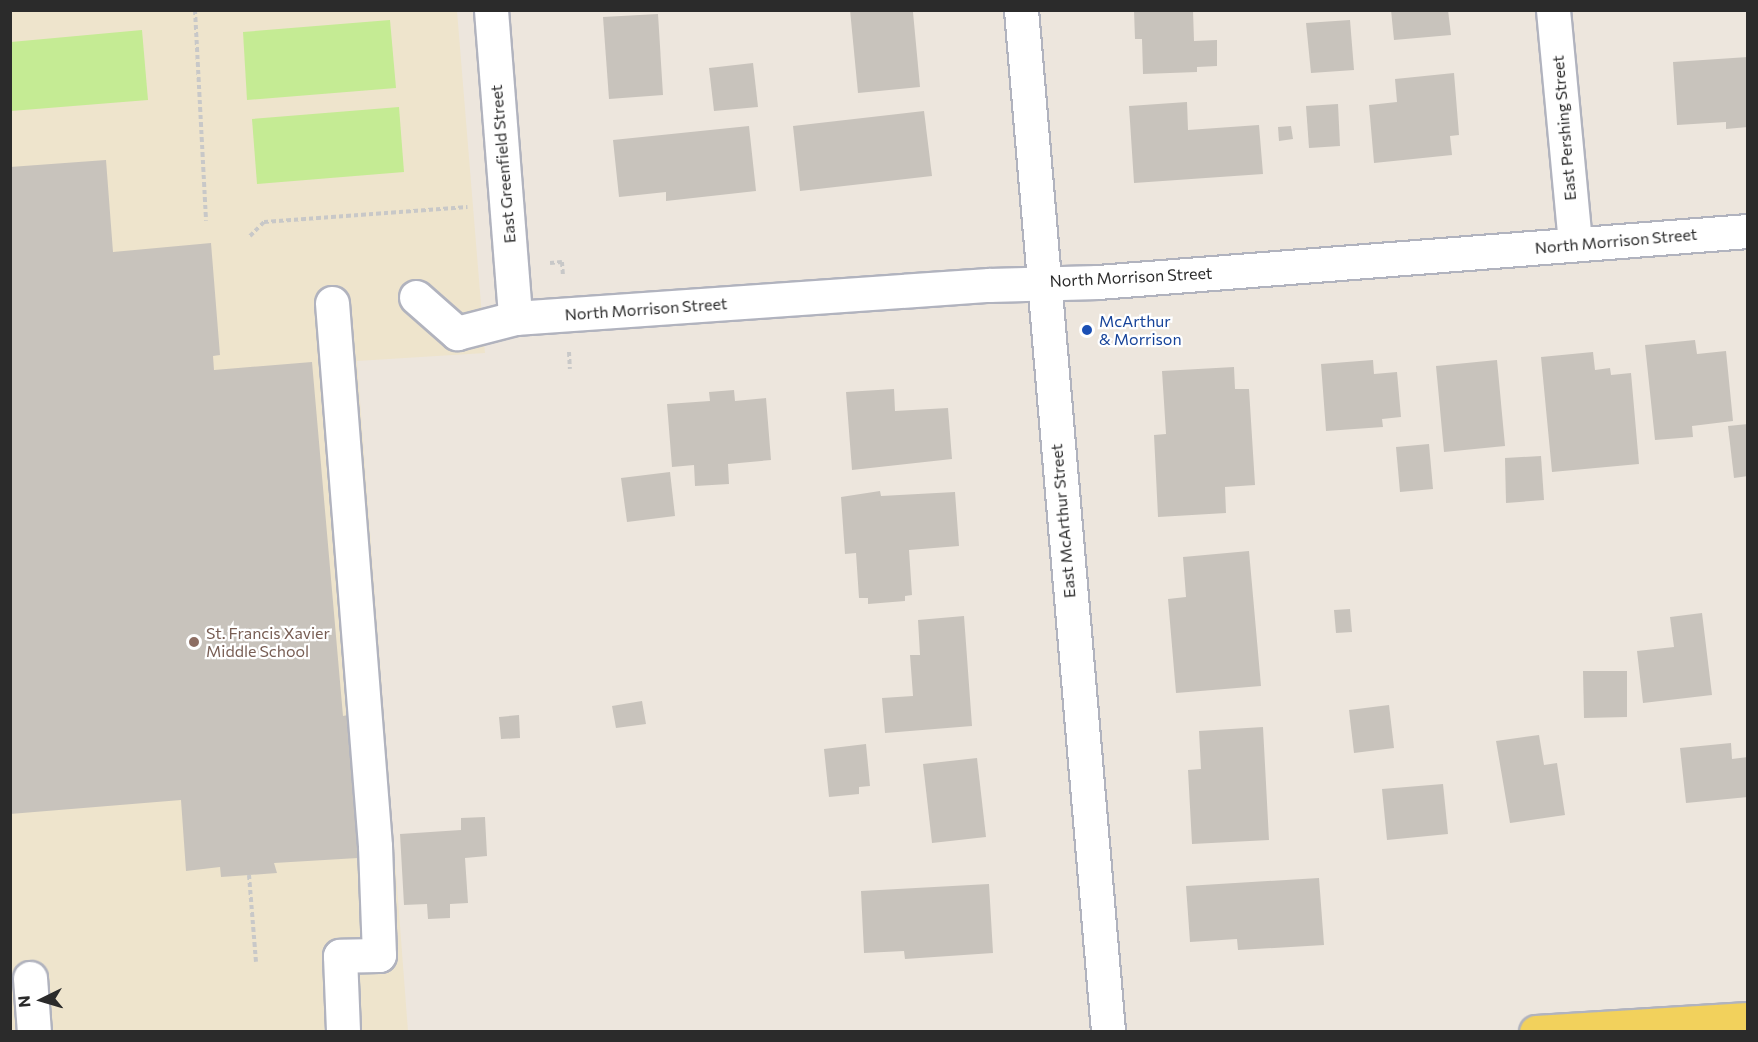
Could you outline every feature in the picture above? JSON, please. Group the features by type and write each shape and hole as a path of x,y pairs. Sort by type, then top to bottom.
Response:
{"main road":[{"path":"1536,1032 1748,1018"}],"street":[{"name":"East Greenfield Street","path":"490,10 515,318"},
{"name":"East McArthur Street","path":"1021,10 1108,1032"},
{"name":"East Pershing Street","path":"1553,10 1575,244"},
{"name":"North Morrison Street","path":"416,297 458,333 515,318 1044,283 1748,231"},
{"path":"332,303 375,846 379,955 340,956 344,1032"},
{"path":"30,978 34,1032"}],"path":[{"path":"195,10 206,221"},
{"path":"250,236 264,222 467,207"},
{"path":"249,875 256,962"}],"shaded area":[{"name":"St. Francis Xavier Middle School","path":"10,11 457,11 485,353 357,361 408,1031 11,1031"}],"green space":[{"path":"390,20 396,88 247,100 243,32"},
{"path":"142,30 148,100 11,111 11,42"},
{"path":"399,107 404,172 257,184 252,119"}],"building":[{"path":"850,10 913,12 920,87 858,93"},
{"path":"1134,10 1193,10 1194,41 1217,40 1217,66 1197,67 1197,72 1143,74 1142,39 1135,39"},
{"path":"1391,10 1448,10 1451,35 1394,40"},
{"path":"658,14 663,95 609,99 603,17"},
{"path":"1350,20 1354,70 1311,73 1306,23"},
{"path":"1748,57 1748,127 1726,129 1726,122 1677,125 1673,62"},
{"path":"753,63 758,107 714,111 709,68"},
{"path":"1454,73 1459,135 1450,136 1452,155 1374,163 1369,105 1397,102 1395,79"},
{"path":"1187,102 1188,130 1259,125 1263,174 1134,183 1129,106"},
{"path":"1338,104 1340,146 1309,148 1306,106"},
{"path":"924,111 932,176 800,191 793,126"},
{"path":"749,126 756,191 666,201 666,192 619,197 613,140"},
{"path":"1291,126 1293,139 1279,141 1278,127"},
{"path":"106,160 113,252 211,243 220,355 213,356 214,370 312,362 343,716 348,715 358,858 274,863 277,873 221,877 220,867 186,871 181,800 10,814 10,167"},
{"path":"1695,340 1697,354 1726,351 1733,421 1692,426 1693,437 1655,440 1645,345"},
{"path":"1593,352 1595,370 1610,368 1611,375 1631,373 1639,464 1552,472 1541,357"},
{"path":"1373,360 1374,374 1397,372 1401,417 1382,419 1383,427 1326,431 1321,364"},
{"path":"1497,360 1505,446 1444,452 1436,366"},
{"path":"1234,367 1235,389 1249,389 1255,485 1225,487 1226,513 1158,517 1154,435 1166,434 1162,371"},
{"path":"894,389 895,411 948,408 952,459 852,470 846,392"},
{"path":"734,390 735,401 766,398 771,460 728,464 729,484 695,486 694,465 672,467 667,404 710,401 709,392"},
{"path":"1748,424 1748,476 1734,478 1728,426"},
{"path":"1429,444 1433,489 1400,492 1396,447"},
{"path":"1541,456 1544,500 1506,503 1505,458"},
{"path":"670,472 675,516 627,522 621,478"},
{"path":"880,491 881,496 955,492 959,546 909,550 912,595 905,596 905,601 868,604 868,598 859,598 856,553 845,554 841,497"},
{"path":"1249,551 1261,686 1176,693 1168,599 1186,597 1183,557"},
{"path":"1350,609 1352,632 1336,633 1334,610"},
{"path":"1702,613 1712,695 1643,703 1637,651 1674,647 1670,617"},
{"path":"964,616 972,726 885,733 882,698 913,696 910,655 920,655 918,620"},
{"path":"1583,671 1627,671 1627,717 1584,718"},
{"path":"642,701 646,724 616,728 612,706"},
{"path":"1389,705 1394,748 1354,753 1349,710"},
{"path":"519,715 520,738 501,739 499,717"},
{"path":"1263,727 1269,840 1192,844 1188,770 1201,769 1199,731"},
{"path":"1539,735 1544,765 1557,763 1565,815 1510,823 1496,741"},
{"path":"1731,743 1732,759 1748,757 1748,797 1686,803 1680,748"},
{"path":"866,744 870,786 859,787 859,794 829,797 824,749"},
{"path":"977,758 986,837 932,843 923,764"},
{"path":"1443,784 1448,834 1387,840 1382,789"},
{"path":"485,817 487,856 465,858 468,903 450,904 450,918 428,919 427,904 404,905 400,834 461,830 461,818"},
{"path":"1319,878 1324,945 1238,950 1237,939 1190,942 1186,886"},
{"path":"989,884 993,953 905,959 904,951 864,953 861,891"}],"place":[{"name":"McArthur & Morrison","path":"1087,330"},
{"name":"St. Francis Xavier Middle School","path":"194,642"}]}
